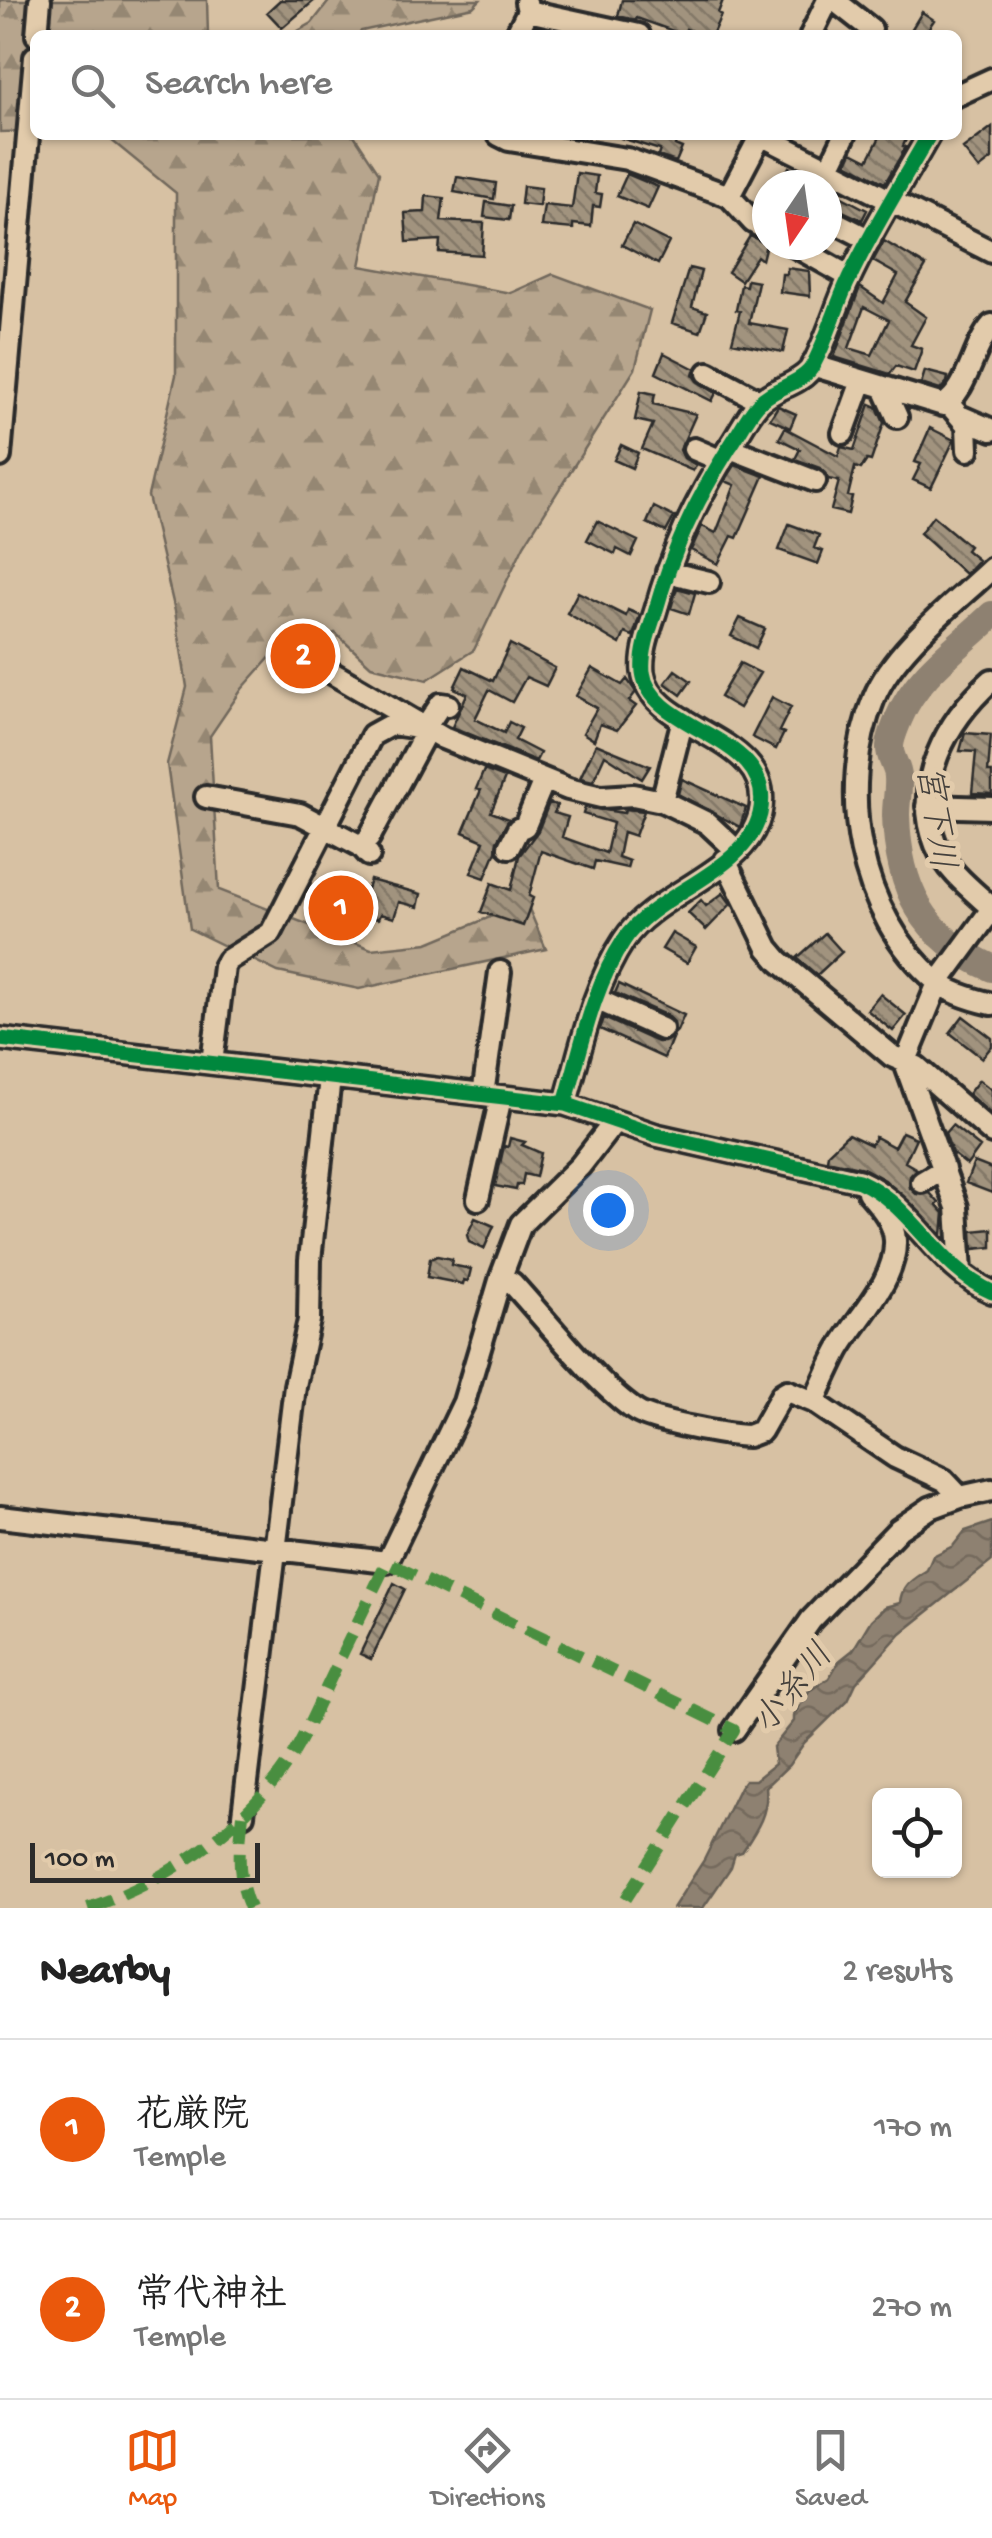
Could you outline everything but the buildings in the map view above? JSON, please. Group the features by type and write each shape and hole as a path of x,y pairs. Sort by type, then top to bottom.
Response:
{"street":[{"path":"37,30 40,0"},
{"path":"813,30 828,0 871,29"},
{"path":"518,30 527,6 571,28"},
{"path":"962,92 992,79"},
{"path":"0,456 30,115"},
{"path":"510,140 626,159 729,196 752,221"},
{"path":"729,196 758,140"},
{"path":"771,140 828,170 842,140"},
{"path":"565,1104 596,999 625,938 648,916 731,856 755,831 761,809 760,791 750,765 729,745 658,703 646,685 642,667 646,642 668,572 694,504 757,404 802,377 812,365 850,276 926,140"},
{"path":"842,177 992,252"},
{"path":"842,226 870,240"},
{"path":"821,260 850,276"},
{"path":"955,410 990,331"},
{"path":"812,365 942,404 992,430"},
{"path":"708,374 751,396 757,404"},
{"path":"843,433 862,381"},
{"path":"884,388 897,417"},
{"path":"955,410 969,434 968,450"},
{"path":"694,448 815,481"},
{"path":"992,568 894,666 875,696 858,770 855,809 869,878 902,941 939,981 992,1004"},
{"path":"668,572 709,582"},
{"path":"327,670 426,729 544,780 601,797 633,795 662,801 706,823 731,856 768,948 779,961 892,1056 917,1068 992,1133"},
{"path":"961,1272 956,1207 905,1063 939,981 991,911 957,876 936,846 928,806 934,766 945,734 966,703 992,680"},
{"path":"206,797 287,811 365,850 436,707 448,705"},
{"path":"662,801 683,719"},
{"path":"212,1063 224,967 228,960 270,934 372,735 392,724 426,729"},
{"path":"510,848 518,829 525,826 544,780"},
{"path":"928,806 992,808"},
{"path":"478,1199 492,1096 500,972"},
{"path":"596,999 662,1029"},
{"path":"0,1040 565,1104 711,1150 858,1180 897,1204 961,1272 992,1292"},
{"path":"243,1815 294,1386 309,1320 310,1260 330,1078"},
{"path":"0,1517 387,1562 464,1402 500,1277 521,1224 580,1166 615,1121"},
{"path":"922,1182 944,1169"},
{"path":"814,1402 838,1351 879,1288 896,1243 886,1214 858,1180"},
{"path":"500,1277 512,1283 591,1369 644,1416 748,1436 761,1431 782,1394 787,1392 814,1402 882,1449 944,1480 960,1497"},
{"path":"734,1730 811,1620 899,1529 930,1508 992,1490"}],"green space":[{"path":"0,0 207,0 208,30 30,30 30,131 0,132"},
{"path":"330,0 480,0 473,7 366,30 300,30 312,23"},
{"path":"111,140 357,140 379,173 360,266 511,293 553,274 650,310 635,369 524,545 474,650 427,680 371,666 335,633 292,640 281,645 242,689 210,736 219,890 371,949 428,943 526,902 546,949 359,989 278,972 190,929 167,764 187,687 175,611 148,496 176,375 176,193"}],"water":[{"path":"992,1522 992,1561 901,1633 856,1683 848,1700 766,1787 757,1829 742,1852 735,1854 731,1867 703,1908 673,1908 704,1860 740,1787 745,1780 755,1780 775,1764 773,1747 794,1721 809,1691 829,1678 839,1661 853,1650 871,1620 885,1607 900,1603 906,1587 927,1570 933,1556 953,1546 965,1531"}],"waterway":[{"name":"宮下川","path":"992,615 916,688 899,718 890,747 898,777 898,842 909,888 919,908 948,942 992,968"}],"marked path":[{"path":"88,1908 141,1886 191,1857 236,1822 275,1780 304,1734 387,1562 734,1730 620,1908"},
{"path":"243,1815 241,1873 250,1908"}],"cycle path":[{"path":"565,1104 595,999 624,940 656,908 737,852 760,814 760,787 750,767 733,750 667,709 651,693 643,672 646,642 669,568 705,488 750,414 764,399 804,376 814,364 857,262 926,140"},
{"path":"0,1039 565,1104 656,1135 859,1181 895,1205 956,1268 992,1292"}],"place":[{"name":"常代神社","path":"303,656"},
{"name":"花厳院","path":"341,908"}],"water label":[{"name":"小糸川","path":"791,1687"}]}
